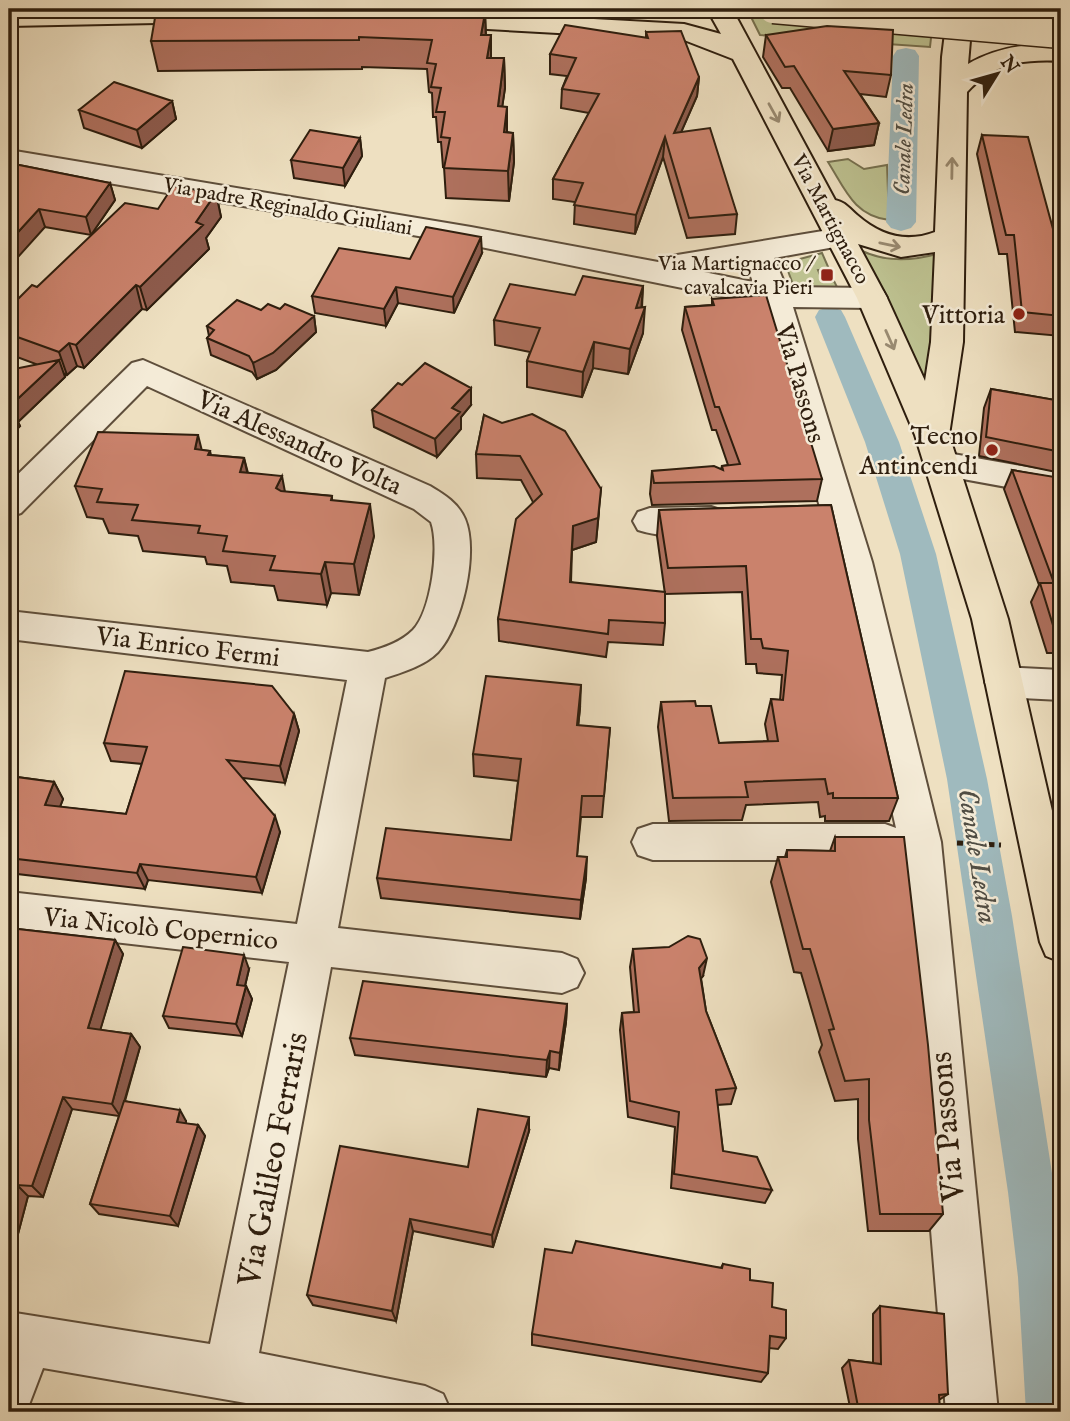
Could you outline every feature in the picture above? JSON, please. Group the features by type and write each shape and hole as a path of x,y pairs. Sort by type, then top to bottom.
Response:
{"main road":[{"path":"309,13 454,9"},
{"name":"Via Martignacco","path":"720,9 872,298 937,450 990,619 1061,942"},
{"path":"773,9 1061,34"},
{"name":"Via Martignacco","path":"937,450 947,342 954,57 960,9"},
{"path":"969,9 1061,20"},
{"path":"282,13 522,16 684,32 705,37 741,53"},
{"path":"9,18 228,14"},
{"path":"955,90 968,72 995,60 1032,53 1061,53"},
{"path":"817,191 854,229 879,243 914,249 951,237"}],"street":[{"name":"Via padre Reginaldo Giuliani","path":"9,158 650,270 775,297 872,298"},
{"name":"Via padre Reginaldo Giuliani","path":"650,270 841,237"},
{"name":"Via Passons","path":"757,252 775,297 827,517 934,842 972,1412"},
{"name":"Via Alessandro Volta","path":"9,504 142,371 418,495 438,507 448,519 453,536 453,554 437,626 412,652 368,667"},
{"path":"937,450 1061,485"},
{"path":"650,521 745,519"},
{"name":"Via Enrico Fermi","path":"9,625 368,667"},
{"name":"Via Galileo Ferraris","path":"230,1373 368,667"},
{"path":"1004,682 1061,685"},
{"path":"653,842 934,842"},
{"name":"Via Nicolò Copernico","path":"9,911 314,945"},
{"path":"314,945 562,973"},
{"path":"9,1392 18,1338 230,1373 425,1412"}],"path":[{"path":"934,842 1007,845"}],"green space":[{"path":"747,9 934,11 930,47 760,35"},
{"path":"848,159 864,169 887,165 889,220 867,213 859,207 828,162"},
{"path":"860,250 878,257 898,259 937,254 933,355 924,397"},
{"path":"822,253 829,269 818,270 823,282 834,281 839,291 794,287 785,263"}],"building":[{"path":"275,9 485,13 481,35 491,35 487,58 504,58 498,106 507,107 504,132 513,133 508,171 444,168 450,138 441,137 445,112 436,112 441,88 431,87 436,64 427,63 432,40 359,37 359,40 151,41 156,12"},
{"path":"565,25 648,38 646,32 681,31 699,77 674,133 710,128 737,214 689,218 665,137 636,215 574,205 583,183 553,179 599,94 562,89 576,58 550,54"},
{"path":"827,26 893,30 891,75 844,71 879,123 833,129 794,66 785,67 766,35"},
{"path":"114,82 172,101 137,130 79,110"},
{"path":"310,130 360,138 343,168 291,160"},
{"path":"982,135 1028,137 1061,251 1061,316 1022,312 1014,235 1006,235"},
{"path":"9,163 110,183 86,217 39,209 9,242"},
{"path":"173,186 216,193 196,222 203,225 140,287 136,285 76,345 69,343 59,352 9,334 9,308 32,285 37,287 125,203 158,209"},
{"path":"426,227 481,237 453,297 396,287 384,309 312,296 339,248 410,259"},
{"path":"583,276 643,286 636,308 645,307 630,349 594,342 583,372 527,361 540,328 494,320 510,284 575,295"},
{"path":"766,295 822,479 654,483 652,471 714,466 723,470 722,466 740,464 719,407 715,407 685,307 714,305 712,299"},
{"path":"237,300 261,310 268,304 280,309 285,304 314,316 273,353 253,363 249,356 207,338 214,330 207,326"},
{"path":"59,360 9,407 9,370"},
{"path":"425,363 471,388 452,408 460,412 435,439 372,410 398,383 402,385"},
{"path":"991,389 1061,401 1061,452 986,437"},
{"path":"532,414 565,431 601,489 598,518 573,526 570,582 665,592 665,623 609,620 608,634 498,619 516,519 542,494 520,456 476,454 484,415 502,423"},
{"path":"98,432 198,435 195,449 210,451 208,455 244,458 240,472 282,476 276,488 281,491 332,496 331,500 370,504 354,564 325,562 321,574 270,570 275,556 223,551 227,536 198,533 200,526 132,520 138,505 97,502 102,489 75,486"},
{"path":"1012,470 1061,478 1061,635 1056,635 1040,583 1054,583"},
{"path":"831,505 898,798 833,798 833,793 828,794 825,779 745,782 748,797 673,798 661,702 695,701 696,706 711,706 719,743 778,741 771,699 783,700 788,651 763,648 761,639 751,639 746,566 668,568 659,510"},
{"path":"125,671 272,686 294,714 280,766 227,760 275,816 256,877 140,864 137,873 9,858 9,776 54,782 45,805 126,814 147,747 104,743"},
{"path":"486,676 581,685 577,725 610,728 604,796 582,796 577,856 587,857 581,900 377,878 386,828 511,840 521,759 473,754"},
{"path":"835,837 904,837 928,1045 943,1214 880,1214 869,1120 869,1079 845,1081 829,1030 834,1029 810,949 803,949 778,857 787,857 787,850 835,851"},
{"path":"9,928 115,940 88,1028 131,1034 112,1104 63,1097 32,1186 17,1185 9,1215"},
{"path":"688,936 700,939 707,958 699,968 706,1011 736,1088 716,1090 723,1151 757,1157 772,1190 674,1174 679,1112 630,1101 622,1013 639,1012 633,949 669,947"},
{"path":"183,947 244,955 237,985 246,986 236,1024 163,1016"},
{"path":"363,981 567,1004 560,1053 550,1051 547,1060 350,1038"},
{"path":"124,1101 180,1110 177,1122 198,1125 170,1216 90,1204"},
{"path":"478,1109 529,1117 492,1235 410,1219 392,1311 307,1295 340,1146 468,1167"},
{"path":"576,1241 722,1268 723,1264 750,1269 750,1280 773,1283 772,1307 786,1310 786,1338 770,1336 768,1373 532,1334 545,1249 572,1253"},
{"path":"880,1306 944,1314 948,1394 939,1395 940,1412 859,1412 849,1360 881,1364"}],"waterway":[{"name":"Canale Ledra","path":"901,222 906,56"},
{"name":"Canale Ledra","path":"830,317 882,442 918,554 967,779 991,916 1032,1192 1043,1277 1052,1412"}],"place":[{"name":"Via Martignacco / cavalcavia Pieri","path":"827,275"},
{"name":"Vittoria","path":"1019,314"},
{"name":"Tecno Antincendi","path":"992,450"}]}
